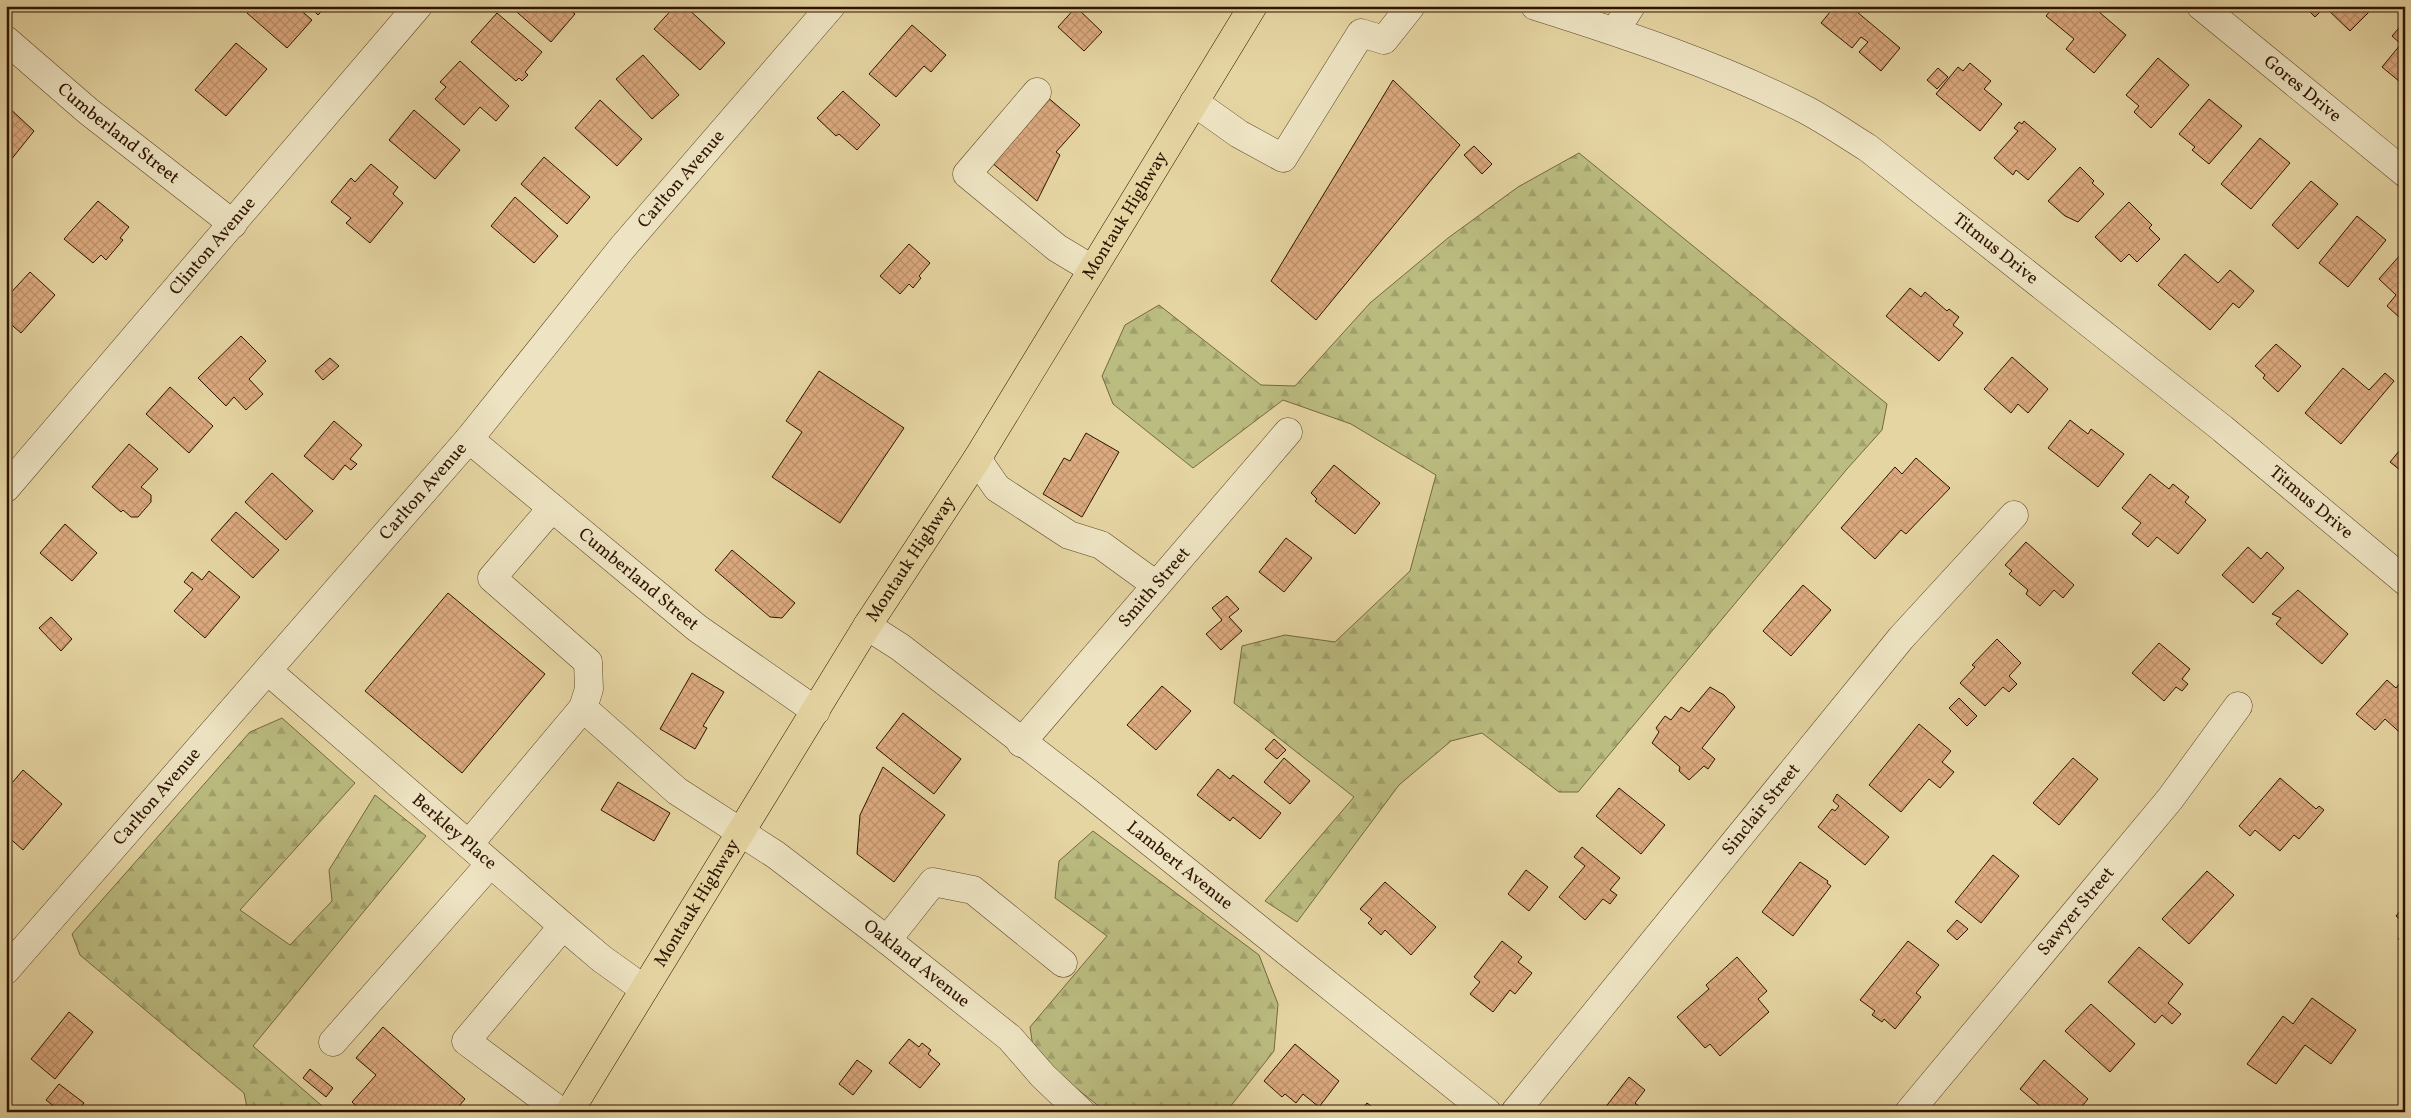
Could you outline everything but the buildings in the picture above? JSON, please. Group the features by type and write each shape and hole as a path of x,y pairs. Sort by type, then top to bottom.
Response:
{"main road":[{"name":"Montauk Highway","path":"569,1112 867,626 976,460 1254,6"}],"street":[{"name":"Clinton Avenue","path":"6,488 418,6"},
{"name":"Carlton Avenue","path":"6,970 469,439 622,248 831,6"},
{"path":"1194,102 1239,134 1284,158 1361,33 1384,40 1411,6"},
{"name":"Titmus Drive","path":"1535,6 1615,31 1746,83 1806,111 1868,148 2223,429 2405,581"},
{"path":"1615,31 1631,6"},
{"name":"Gores Drive","path":"2201,6 2405,173"},
{"name":"Cumberland Street","path":"6,40 88,111 233,224"},
{"path":"1037,92 967,174 1057,248 1092,270"},
{"name":"Smith Street","path":"1021,743 1288,432"},
{"name":"Cumberland Street","path":"469,439 697,628 816,711"},
{"path":"976,460 997,488 1069,535 1101,545 1156,585"},
{"path":"469,844 583,708 589,689 588,662 492,578 552,508"},
{"name":"Sinclair Street","path":"1515,1112 1901,638 2014,515"},
{"name":"Lambert Avenue","path":"867,626 900,647 1021,743 1096,799 1487,1112"},
{"name":"Berkley Place","path":"268,671 563,926 606,962 644,988"},
{"name":"Sawyer Street","path":"1908,1112 2170,799 2238,706"},
{"name":"Oakland Avenue","path":"583,708 677,791 741,831 887,940 1010,1038 1043,1076 1080,1112"},
{"path":"334,1042 490,864"},
{"path":"887,940 933,882 973,890 1063,963"},
{"path":"561,1112 466,1041 563,926"}],"green space":[{"path":"1579,153 1887,404 1882,430 1847,469 1578,792 1559,792 1482,733 1451,741 1399,785 1297,922 1265,901 1354,797 1234,703 1242,646 1285,635 1335,642 1410,571 1436,475 1351,424 1283,400 1193,468 1113,404 1102,376 1125,325 1159,305 1261,385 1295,386 1370,303 1448,238 1518,187"},
{"path":"282,718 355,783 240,910 290,945 332,901 329,870 375,795 426,836 253,1046 329,1112 248,1112 244,1093 80,955 72,934 250,732"},
{"path":"1093,831 1259,955 1278,1004 1274,1051 1226,1112 1106,1112 1034,1054 1030,1027 1107,936 1055,898 1059,861"}]}
